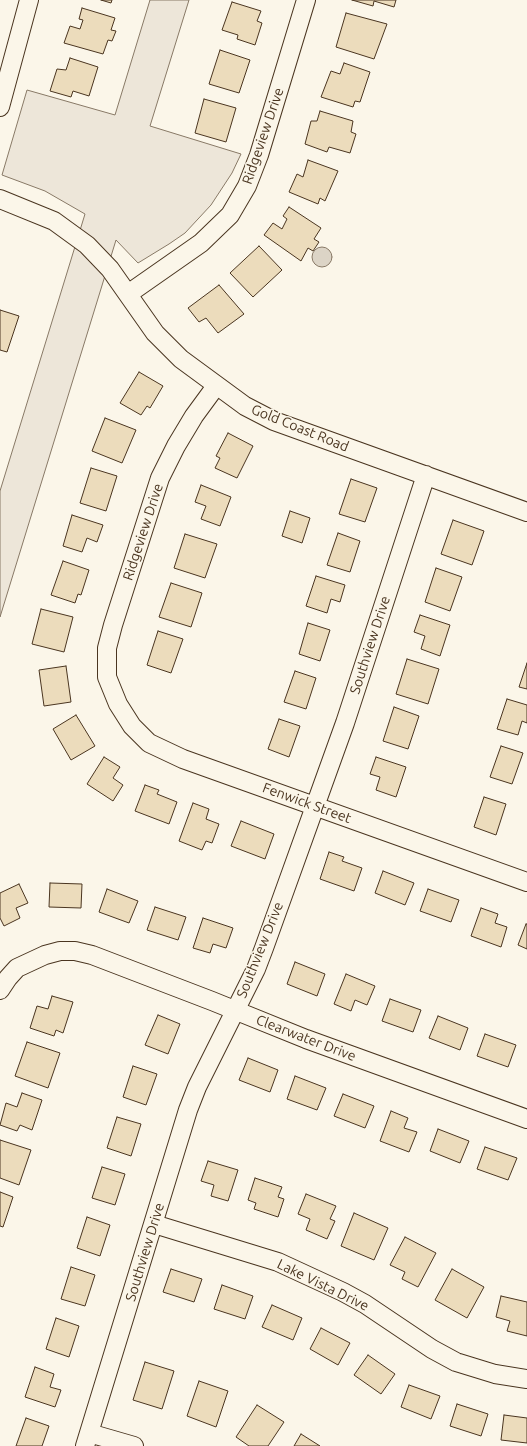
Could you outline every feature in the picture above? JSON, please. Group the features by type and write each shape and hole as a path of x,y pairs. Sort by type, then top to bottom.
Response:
{"street":[{"path":"0,107 29,0"},
{"name":"Ridgeview Drive","path":"128,294 201,243 230,215 247,186 259,155 306,0"},
{"name":"Gold Coast Road","path":"0,199 54,221 87,245 110,269 155,333 181,359 244,406 274,420 527,512"},
{"name":"Ridgeview Drive","path":"112,691 107,677 107,648 160,478 183,434 216,386"},
{"name":"Southview Drive","path":"87,1439 188,1110 197,1087 264,948 345,723 426,475"},
{"name":"Fenwick Street","path":"112,691 132,726 149,743 183,758 315,806 526,876"},
{"name":"Clearwater Drive","path":"0,990 17,968 45,955 75,951 92,955 235,1010 300,1037 527,1119"},
{"name":"Lake Vista Drive","path":"154,1224 278,1262 343,1292 432,1349 456,1362 495,1374 527,1378"},
{"path":"87,1439 134,1446"}],"shaded area":[{"path":"150,0 189,0 150,126 241,154 232,173 211,205 185,233 138,263 116,240 0,617 0,491 85,214 45,191 2,175 27,90 115,115"},
{"path":"318,247 326,247 332,253 332,261 326,267 318,267 312,261 312,253"}],"building":[{"path":"101,0 112,0 111,3"},
{"path":"352,0 396,0 394,7 374,1 373,6"},
{"path":"232,2 261,11 257,21 262,23 255,45 237,39 238,35 222,30"},
{"path":"82,8 115,18 111,30 116,31 112,41 108,40 103,54 64,43 70,26 80,29 83,20 79,19"},
{"path":"346,13 387,24 374,59 336,47"},
{"path":"220,50 250,60 239,93 209,84"},
{"path":"70,58 98,67 89,96 73,91 71,97 50,91 57,69 66,70"},
{"path":"344,63 370,72 360,102 355,101 353,107 321,97 331,71 340,74"},
{"path":"204,99 236,108 226,142 195,133"},
{"path":"320,111 353,121 351,132 356,134 350,153 329,147 327,152 305,144 311,121 317,121"},
{"path":"308,160 338,171 325,201 320,198 318,204 289,192 297,174 303,177"},
{"path":"289,207 321,228 314,239 319,242 313,251 308,248 301,261 264,235 273,223 282,229 287,219 283,216"},
{"path":"259,246 282,270 253,297 230,273"},
{"path":"219,285 244,314 218,333 206,318 199,322 188,308"},
{"path":"0,310 19,316 7,352 0,350"},
{"path":"139,372 163,386 150,408 147,406 141,415 120,403"},
{"path":"105,418 136,430 122,463 92,451"},
{"path":"228,433 253,446 237,478 215,468 220,458 216,456"},
{"path":"91,468 117,476 106,511 80,503"},
{"path":"351,479 377,488 365,522 339,514"},
{"path":"201,485 231,497 220,526 201,519 206,506 195,502"},
{"path":"290,511 310,518 302,543 282,536"},
{"path":"72,515 103,525 97,542 87,538 82,552 63,546"},
{"path":"453,520 484,531 472,565 441,554"},
{"path":"338,533 360,541 350,572 327,565"},
{"path":"185,534 217,544 205,578 174,568"},
{"path":"63,561 89,570 81,595 78,594 75,603 51,595"},
{"path":"436,568 462,577 450,611 425,602"},
{"path":"316,576 345,585 340,602 331,599 327,613 306,606"},
{"path":"171,583 202,593 191,627 159,617"},
{"path":"41,609 73,617 64,652 32,644"},
{"path":"420,615 450,625 440,656 421,649 425,636 414,632"},
{"path":"308,623 330,630 320,661 299,654"},
{"path":"158,631 183,639 171,673 147,665"},
{"path":"407,659 439,669 428,704 396,694"},
{"path":"527,663 527,689 519,687"},
{"path":"66,666 71,702 44,706 39,670"},
{"path":"295,671 316,678 306,709 284,702"},
{"path":"507,699 527,705 527,723 522,721 518,735 497,729"},
{"path":"394,707 419,716 408,749 383,741"},
{"path":"76,715 95,746 71,760 53,729"},
{"path":"279,719 300,726 289,757 268,749"},
{"path":"501,746 523,753 512,784 490,777"},
{"path":"104,757 120,767 113,778 123,785 113,801 87,784"},
{"path":"376,757 406,767 396,797 376,790 380,777 370,774"},
{"path":"145,785 159,790 157,794 177,802 169,824 135,811"},
{"path":"484,797 506,804 496,835 474,827"},
{"path":"193,803 209,809 206,819 219,824 212,843 206,841 202,850 179,841"},
{"path":"241,821 274,834 265,859 231,846"},
{"path":"329,852 344,857 342,861 362,868 354,891 320,879"},
{"path":"383,871 414,883 405,905 375,893"},
{"path":"50,883 82,884 81,908 49,907"},
{"path":"19,884 28,903 16,908 20,918 4,926 0,918 0,893"},
{"path":"107,889 138,901 129,923 99,912"},
{"path":"428,889 459,900 451,922 420,911"},
{"path":"155,907 186,917 178,940 147,930"},
{"path":"481,908 498,914 495,923 507,927 501,947 471,936"},
{"path":"203,918 233,928 226,948 213,944 210,953 193,948"},
{"path":"527,924 527,949 518,945"},
{"path":"295,962 325,974 317,996 287,984"},
{"path":"346,974 375,986 367,1005 355,1000 351,1011 334,1004"},
{"path":"52,996 73,1002 63,1033 56,1030 54,1036 30,1028 37,1006 48,1009"},
{"path":"390,999 421,1010 413,1032 382,1021"},
{"path":"158,1015 180,1024 168,1054 145,1045"},
{"path":"438,1016 468,1028 460,1050 429,1038"},
{"path":"485,1034 516,1045 508,1067 477,1056"},
{"path":"27,1042 60,1053 48,1088 15,1076"},
{"path":"248,1058 278,1070 270,1092 239,1080"},
{"path":"133,1066 157,1074 146,1105 123,1097"},
{"path":"295,1076 326,1088 317,1110 287,1099"},
{"path":"22,1093 42,1100 32,1130 20,1125 17,1131 0,1125 6,1103 17,1107"},
{"path":"343,1094 374,1106 365,1128 334,1116"},
{"path":"391,1111 408,1118 404,1128 417,1132 409,1152 380,1141"},
{"path":"117,1117 141,1124 131,1156 107,1148"},
{"path":"438,1129 469,1141 460,1163 430,1151"},
{"path":"0,1140 31,1150 19,1185 0,1178"},
{"path":"485,1147 517,1158 508,1180 477,1169"},
{"path":"208,1161 238,1170 228,1201 211,1196 214,1185 201,1181"},
{"path":"102,1167 125,1174 115,1205 92,1198"},
{"path":"255,1178 282,1187 278,1197 284,1199 278,1217 254,1209 256,1203 248,1200"},
{"path":"0,1192 13,1197 3,1227 0,1226"},
{"path":"306,1194 336,1206 330,1219 335,1221 327,1239 306,1230 310,1219 298,1214"},
{"path":"354,1213 388,1228 374,1260 341,1246"},
{"path":"87,1217 110,1225 100,1256 77,1248"},
{"path":"405,1237 436,1253 418,1287 402,1279 405,1272 390,1265"},
{"path":"71,1267 95,1275 85,1306 61,1299"},
{"path":"171,1269 202,1279 194,1302 163,1292"},
{"path":"452,1269 484,1287 467,1318 435,1300"},
{"path":"222,1285 253,1296 245,1319 214,1309"},
{"path":"501,1296 527,1302 527,1336 507,1331 510,1321 496,1317"},
{"path":"272,1305 302,1318 293,1340 262,1327"},
{"path":"56,1318 79,1326 69,1357 46,1349"},
{"path":"321,1328 350,1343 338,1365 310,1349"},
{"path":"368,1355 395,1374 381,1394 354,1375"},
{"path":"145,1362 174,1371 162,1409 133,1400"},
{"path":"35,1367 54,1374 50,1387 61,1390 55,1407 25,1397"},
{"path":"199,1381 228,1391 216,1427 187,1416"},
{"path":"409,1385 440,1396 431,1419 401,1407"},
{"path":"457,1404 488,1414 481,1436 450,1426"},
{"path":"257,1405 284,1422 268,1446 249,1446 236,1437"},
{"path":"504,1415 527,1418 527,1443 501,1440"},
{"path":"26,1418 49,1426 42,1446 16,1446"},
{"path":"301,1434 320,1446 294,1446"}]}
